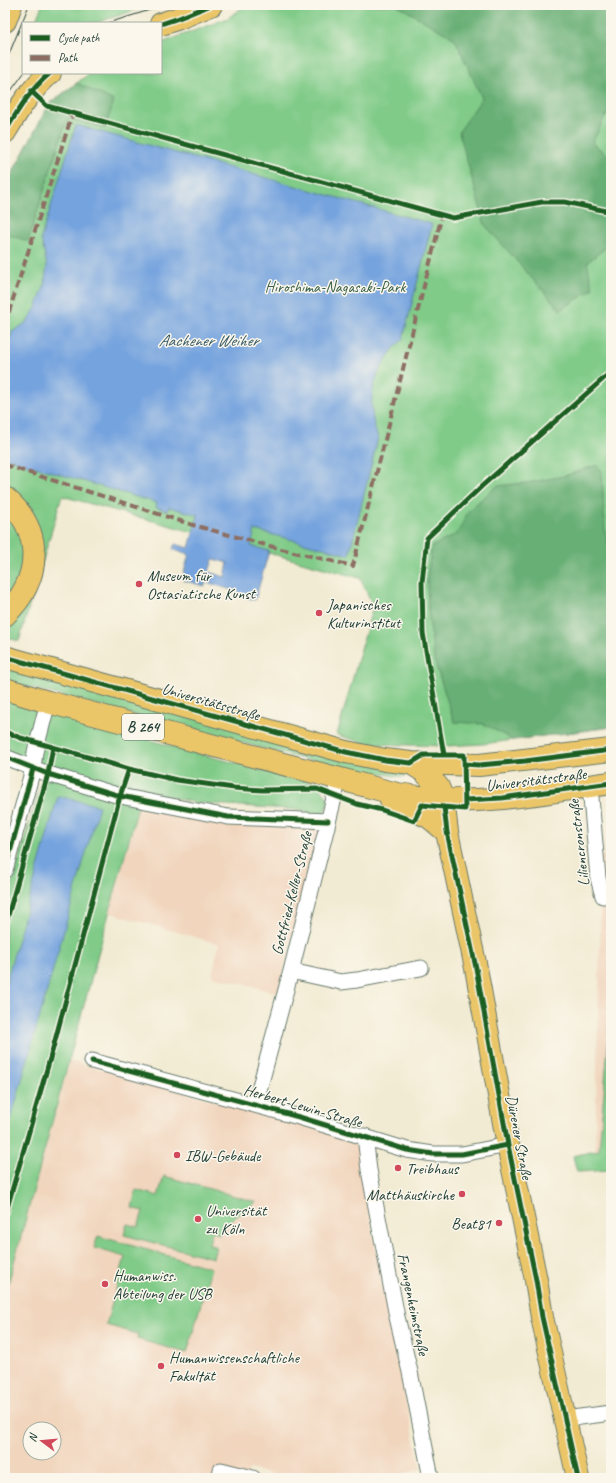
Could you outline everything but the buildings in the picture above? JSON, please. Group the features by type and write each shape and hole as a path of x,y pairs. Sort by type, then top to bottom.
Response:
{"main road":[{"path":"5,21 11,5"},
{"path":"162,24 211,5"},
{"path":"5,132 25,99 46,76"},
{"path":"5,498 23,517 30,531 34,561 31,576 25,590 5,615"},
{"name":"Universitätsstraße","path":"5,657 346,752 385,760 411,763 479,765 611,750"},
{"name":"Universitätsstraße","path":"5,689 48,702 397,794 442,799 477,800 611,783"},
{"path":"397,794 410,786 414,779 415,771 411,763"},
{"name":"Dürener Straße","path":"411,763 425,772 438,787 442,799 447,832 476,968 508,1145 542,1316 578,1478"},
{"path":"442,799 447,787 455,778 479,765"},
{"name":"B 264","path":"347,781 429,817 447,832"}],"street":[{"path":"5,870 33,769 35,752 48,702"},
{"path":"5,756 33,769 120,796 228,817 328,821"},
{"name":"Gottfried-Keller-Straße","path":"255,1105 291,970 328,821 347,781"},
{"name":"Liliencronstraße","path":"590,786 598,878 603,896"},
{"name":"Gottfried-Keller-Straße","path":"291,970 341,982 421,968"},
{"name":"Herbert-Lewin-Straße","path":"92,1061 365,1136 407,1150 433,1154 462,1154 508,1145"},
{"name":"Frangenheimstraße","path":"365,1136 369,1170 397,1317 410,1372 428,1477"},
{"path":"565,1419 611,1413"},
{"path":"219,1478 221,1470 253,1478"}],"shaded area":[{"path":"140,802 323,822 278,993 212,976 219,944 110,913"},
{"path":"611,854 611,1150 595,1150 602,856"},
{"name":"Universität zu Köln","path":"70,1061 338,1135 356,1143 389,1321 421,1469 385,1478 288,1478 249,1469 246,1478 5,1478 5,1295"}],"green space":[{"path":"42,5 151,5 99,22 35,22"},
{"name":"Hiroshima-Nagasaki-Park","path":"246,5 611,5 611,727 483,744 447,746 368,744 337,735 373,606 360,578 62,496 19,641 5,637 5,188 49,104 89,74 162,74 162,43 228,18"},
{"path":"397,5 611,5 611,116 606,115 592,143 611,157 611,243 587,263 593,289 560,310 485,225 459,132 482,98 455,39"},
{"path":"77,83 114,101 105,128 67,119 28,241 5,234 6,185 49,104"},
{"path":"597,465 602,471 605,533 611,553 611,727 513,740 484,724 454,722 434,659 428,610 427,577 432,546 457,534 469,510 497,486 533,482 568,475"},
{"path":"5,667 403,772 408,775 403,777 356,770 300,758 5,681"},
{"path":"5,698 188,751 314,783 327,796 329,802 323,813 315,815 303,810 196,803 157,794 156,797 141,796 5,1295 5,906 46,767 5,749"},
{"path":"609,1013 611,1013 611,1170 577,1172 573,1156 599,1150 608,1046"},
{"path":"164,1176 256,1202 222,1227 220,1234 212,1232 209,1244 216,1247 213,1258 124,1235 127,1224 138,1227 143,1211 132,1208 136,1190 158,1196"},
{"path":"98,1236 211,1268 187,1353 137,1339 138,1334 106,1325 125,1257 94,1248"}],"water":[{"name":"Aachener Weiher","path":"76,125 432,224 403,339 385,361 374,384 372,410 378,438 349,555 255,530 251,546 269,551 255,600 239,595 239,592 206,582 205,586 182,580 189,554 173,549 175,544 189,548 198,515 169,507 167,511 156,507 157,503 5,458 5,355 12,332 27,322 36,308 44,287 47,266 41,238","holes":["213,559 228,563 225,577 209,572"]},
{"path":"58,796 99,806 5,1140 5,986"}],"tram line":[{"path":"22,22 29,5"},
{"path":"111,22 166,5"},
{"path":"5,64 22,22"},
{"path":"5,99 23,74"}],"marked path":[{"path":"5,324 73,112"},
{"path":"5,465 193,525 277,548 353,566 442,215"}],"cycle path":[{"path":"162,24 211,5"},
{"path":"5,132 30,93 49,74"},
{"path":"31,91 47,106 453,218 542,202 565,202 611,212"},
{"path":"444,755 423,633 422,582 427,538 482,486 611,372"},
{"path":"5,657 346,752 385,760 411,763 424,755 464,755 465,809 422,805 414,821 382,810 357,804 317,789 262,790 234,788 177,780 129,769 5,732"},
{"path":"5,926 48,774 53,747"},
{"path":"465,764 479,765 525,761 611,750"},
{"path":"5,757 48,774 120,796 228,817 328,821"},
{"path":"5,870 33,769"},
{"path":"5,1215 53,1048 120,796 129,769"},
{"path":"465,800 502,798 611,783"},
{"path":"444,807 447,832 476,968 508,1145 536,1280 542,1317 578,1478"},
{"path":"92,1061 299,1117 407,1150 433,1154 462,1154 508,1145"}],"place":[{"name":"Museum für Ostasiatische Kunst","path":"139,584"},
{"name":"Japanisches Kulturinstitut","path":"319,613"},
{"name":"IBW-Gebäude","path":"177,1155"},
{"name":"Treibhaus","path":"398,1168"},
{"name":"Matthäuskirche","path":"462,1194"},
{"name":"Universität zu Köln","path":"198,1219"},
{"name":"Beat81","path":"499,1223"},
{"name":"Humanwiss. Abteilung der USB","path":"105,1284"},
{"name":"Humanwissenschaftliche Fakultät","path":"161,1366"}]}
